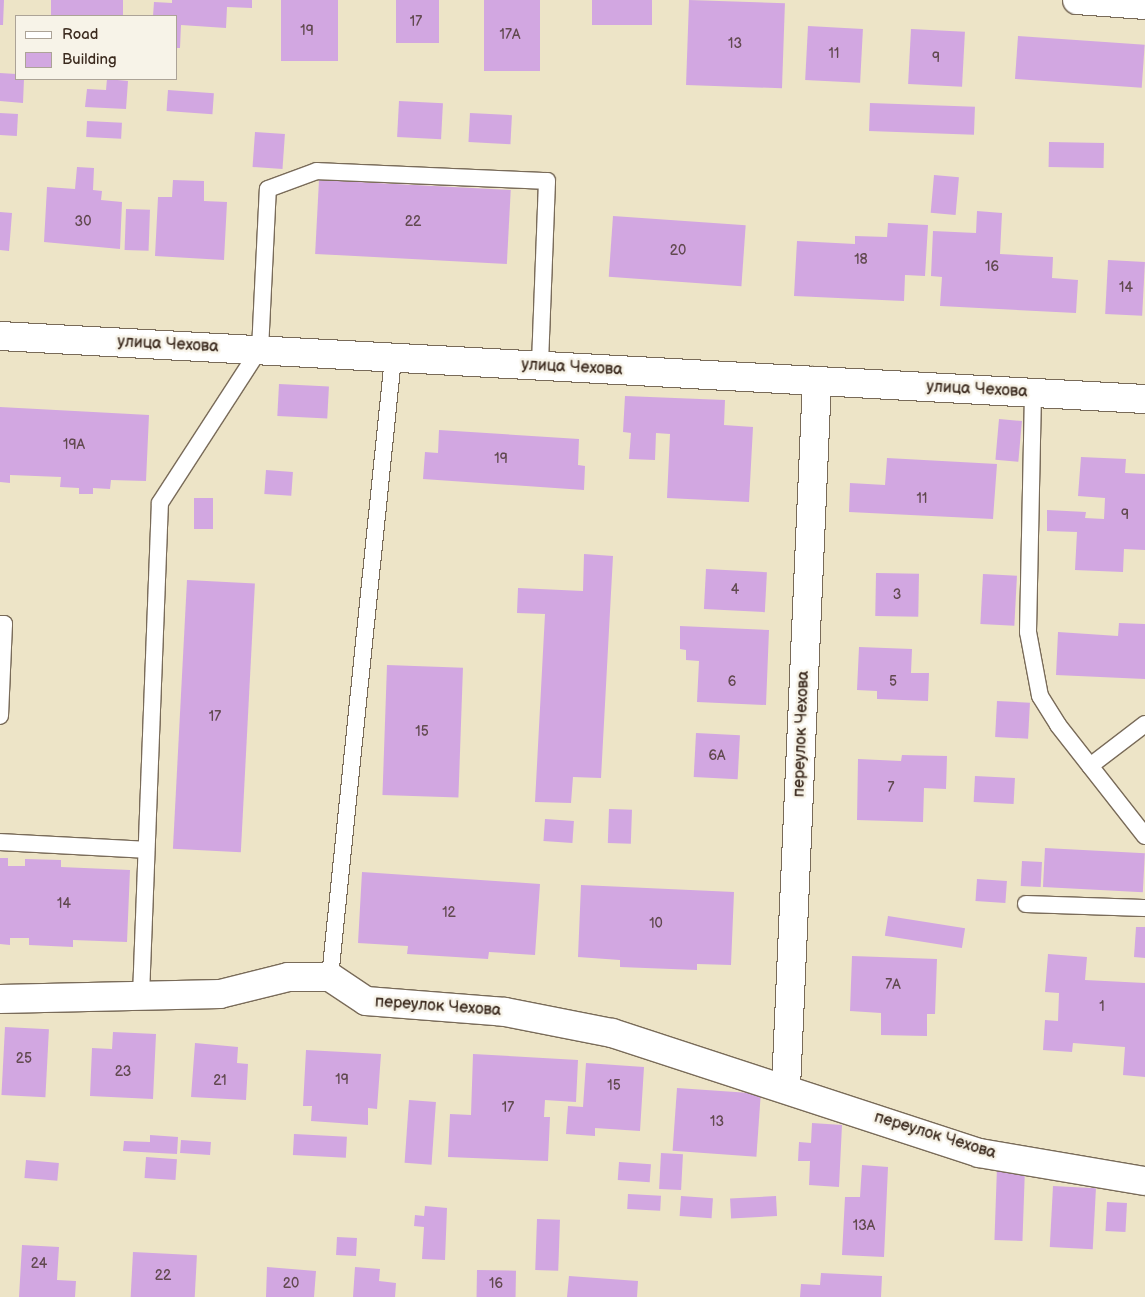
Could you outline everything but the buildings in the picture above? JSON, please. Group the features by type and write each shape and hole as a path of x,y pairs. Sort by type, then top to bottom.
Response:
{"street":[{"path":"1077,0 1145,5"},
{"name":"улица Чехова","path":"0,336 1145,399"},
{"name":"переулок Чехова","path":"786,1088 817,381"},
{"path":"0,999 220,994 288,976 330,977"},
{"name":"переулок Чехова","path":"330,977 366,1001 505,1012 612,1033 786,1088 979,1153 1145,1181"}],"lane":[{"path":"141,996 160,503 260,350 268,189 317,171 547,181 540,366"},
{"path":"330,977 393,358"},
{"path":"1033,393 1028,632 1040,696 1090,766 1145,836"},
{"path":"0,624 4,624 0,716"},
{"path":"1090,766 1145,724"},
{"path":"0,842 146,850"},
{"path":"1026,904 1145,908"}]}
